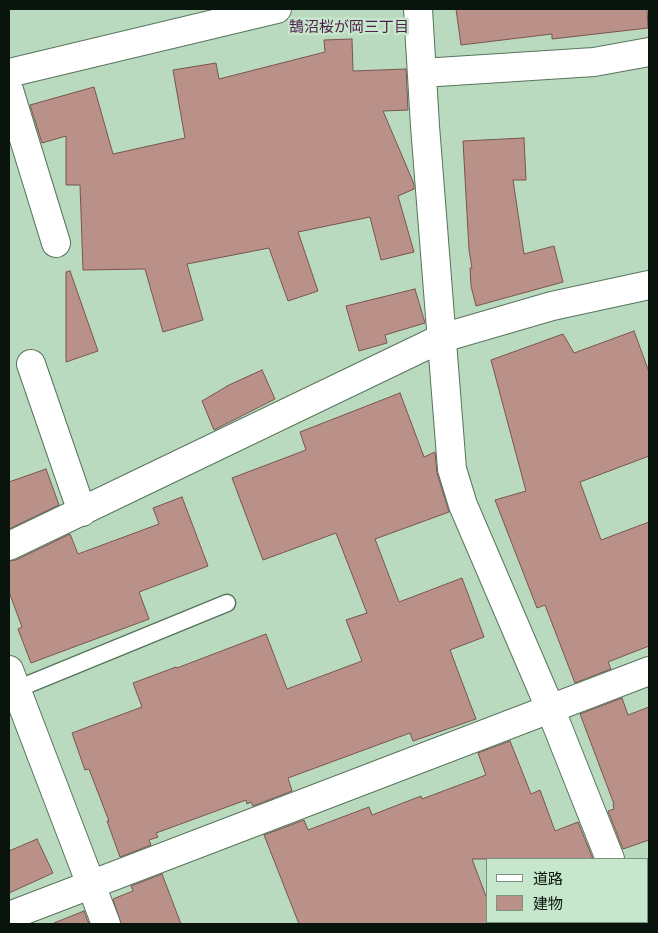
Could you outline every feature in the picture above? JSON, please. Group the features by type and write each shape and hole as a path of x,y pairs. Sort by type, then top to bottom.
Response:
{"street":[{"path":"9,73 278,9"},
{"path":"418,9 452,469 463,505 550,708 610,858"},
{"path":"422,73 594,62 649,52"},
{"path":"9,90 56,243"},
{"path":"9,546 442,338 552,306 649,285"},
{"path":"31,364 82,512"},
{"path":"9,916 649,670"},
{"path":"13,679 106,924"}],"lane":[{"path":"13,679 227,603"}],"building":[{"path":"456,9 647,9 648,28 552,39 552,34 461,45"},
{"path":"352,39 353,71 406,69 408,110 383,111 414,184 414,189 398,196 414,252 381,260 370,217 298,232 318,291 288,301 269,248 187,264 203,320 163,332 145,269 83,270 80,185 66,185 66,136 42,143 30,105 94,87 113,154 185,138 173,70 216,63 219,79 325,52 324,40"},
{"path":"524,138 526,180 513,180 524,254 554,246 563,282 476,306 471,286 470,268 472,268 469,250 463,141"},
{"path":"70,271 98,351 66,362 66,272"},
{"path":"415,289 425,323 385,335 387,343 359,351 346,306"},
{"path":"634,331 649,372 649,456 580,482 601,540 649,522 649,646 608,662 611,669 575,683 545,605 537,608 495,500 526,491 491,360 563,334 574,353"},
{"path":"262,370 275,399 214,430 202,401 229,385"},
{"path":"400,393 424,457 435,452 437,473 449,512 375,539 399,602 462,578 484,637 450,650 476,719 413,741 410,733 288,778 292,791 253,806 251,802 247,804 246,800 156,833 158,837 149,840 151,845 120,857 107,821 109,821 89,769 85,770 72,733 142,707 133,683 266,634 287,689 362,661 346,620 367,613 336,533 263,560 232,478 306,450 300,432"},
{"path":"46,469 59,505 9,529 9,482"},
{"path":"182,497 208,566 139,592 149,619 31,663 18,629 22,627 9,592 9,561 16,560 70,534 78,554 159,524 153,508"},
{"path":"622,698 628,715 649,707 649,840 623,849 608,811 614,809 614,804 580,714"},
{"path":"510,741 531,794 540,790 555,831 578,822 593,858 472,859 486,896 487,924 299,924 264,835 304,820 308,830 369,807 372,815 421,796 422,799 486,775 478,753"},
{"path":"37,839 53,873 9,893 9,851"},
{"path":"162,874 181,924 121,924 113,899 133,891 131,886"},
{"path":"84,911 89,924 54,924 54,923"}],"district":[{"name":"鵠沼桜が岡三丁目","path":"349,28"}]}
